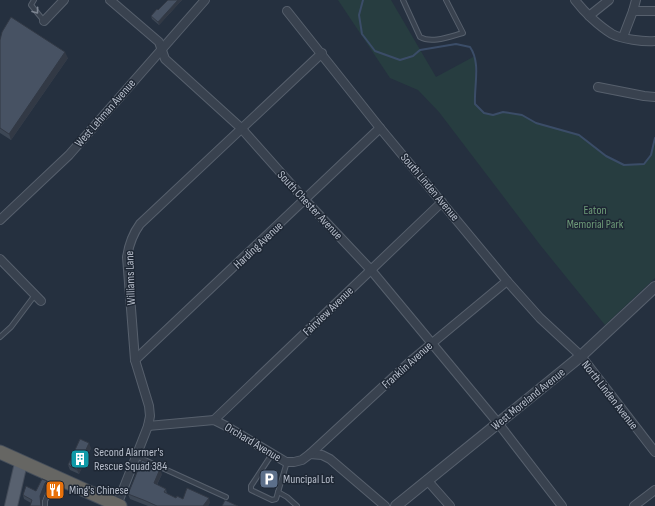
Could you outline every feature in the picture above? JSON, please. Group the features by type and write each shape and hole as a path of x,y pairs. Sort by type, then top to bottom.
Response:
{"highway":[{"path":"0,452 118,505"}],"main road":[{"path":"11,506 21,462"}],"street":[{"path":"44,21 64,0"},
{"name":"South Chester Avenue","path":"110,0 159,42 165,59 241,128 305,200 371,270 498,423 562,506"},
{"name":"West Lehman Avenue","path":"1,215 68,155 205,0"},
{"path":"574,0 589,16 613,34 644,42 655,41"},
{"path":"589,16 609,0"},
{"path":"623,37 636,0"},
{"name":"South Linden Avenue","path":"287,11 322,53 380,128 507,281 540,318 581,356"},
{"path":"633,11 655,11"},
{"name":"Williams Lane","path":"118,505 148,426 150,416 149,406 135,360 128,257 130,242 133,234 140,224 322,53"},
{"path":"598,87 655,97"},
{"name":"Harding Avenue","path":"135,360 380,128"},
{"name":"Fairview Avenue","path":"214,420 442,202"},
{"path":"0,259 38,298"},
{"name":"Franklin Avenue","path":"310,454 432,342 507,281"},
{"name":"West Moreland Avenue","path":"396,506 581,356 655,286"},
{"name":"North Linden Avenue","path":"581,356 655,452"},
{"name":"Orchard Avenue","path":"148,426 214,420 287,462 302,460 310,454"},
{"path":"310,454 322,455 330,459 386,506"},
{"path":"427,480 450,506"},
{"path":"634,506 655,490"}],"lane":[{"path":"34,0 31,5 44,21"},
{"path":"403,0 420,38 432,40 463,33 447,1"},
{"path":"0,338 38,298"},
{"path":"272,454 251,486 251,490 274,500 276,499 287,462"},
{"path":"136,456 226,498"},
{"path":"45,506 45,501 50,489"},
{"path":"278,492 287,497 294,505"}],"green space":[{"name":"Eaton Memorial Park","path":"338,0 391,0 436,77 475,56 475,103 484,113 493,115 503,112 522,115 536,123 579,135 606,156 624,165 644,164 651,155 655,138 655,278 605,325 541,246 439,112 418,90 390,78"}],"building":[{"path":"168,0 178,0 158,22 151,16"},
{"path":"11,17 65,52 9,134 0,128 0,40 2,32"},
{"path":"80,439 89,443 77,470 68,465"},
{"path":"142,460 160,469 154,483 166,489 164,492 176,498 177,496 183,499 187,488 209,498 203,506 157,506 128,494"},
{"path":"42,479 47,481 40,496 41,506 30,506 32,500 23,495 26,486 36,491"},
{"path":"225,500 238,506 222,506"}],"waterway":[{"path":"363,0 359,15 362,34 375,51 400,60 413,56 420,50 456,44 470,47 476,67 475,104 484,113 493,115 503,112 522,115 536,123 579,135 606,156 624,165 644,164 651,155 655,138"}],"place":[{"name":"Second Alarmer's Rescue Squad 384","path":"80,459"},
{"name":"Muncipal Lot","path":"269,479"},
{"name":"Ming's Chinese","path":"55,490"}]}
